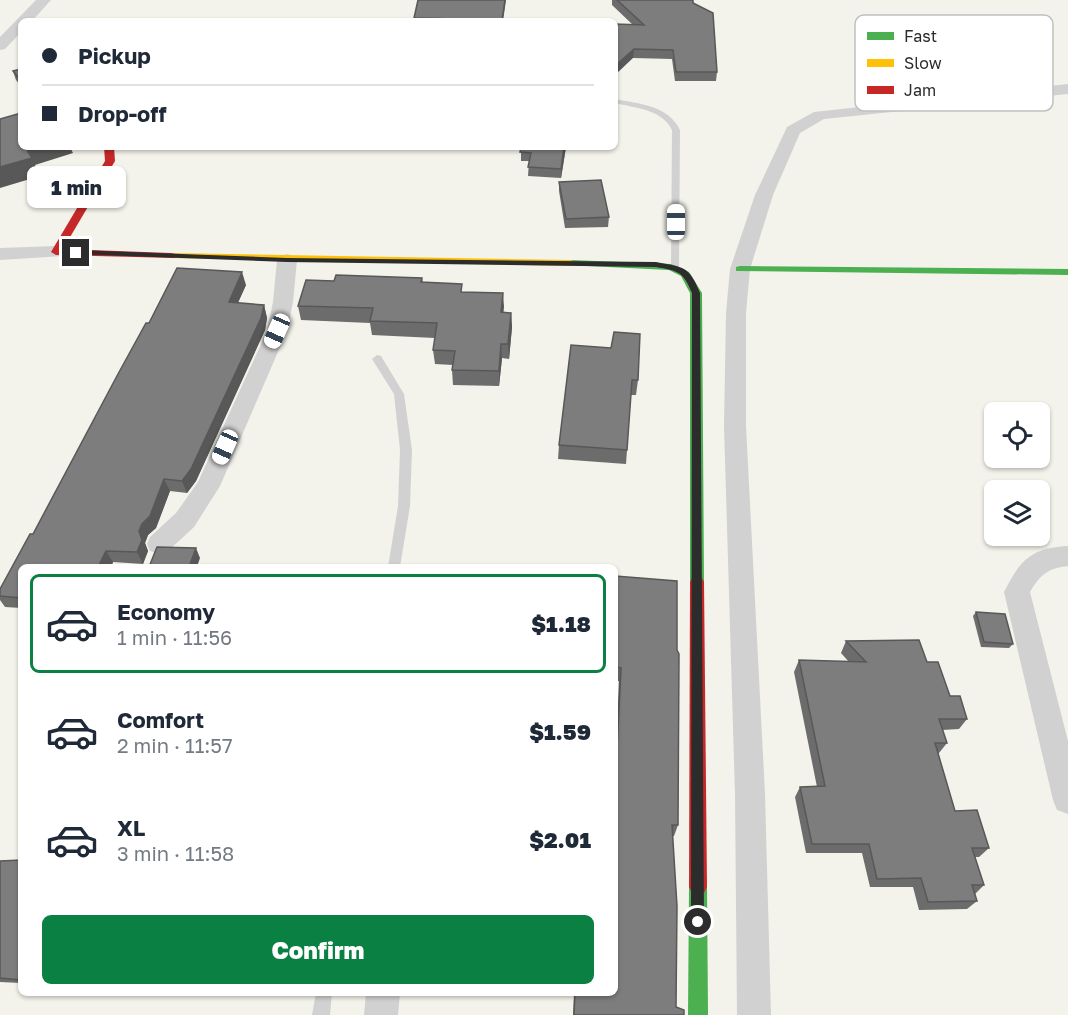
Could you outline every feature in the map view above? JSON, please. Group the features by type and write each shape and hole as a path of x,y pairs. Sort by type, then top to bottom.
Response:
{"street":[{"path":"27,18 44,0"},
{"path":"0,46 18,27"},
{"path":"1053,90 1068,89"},
{"path":"754,1015 750,794 735,426 736,314 740,269 764,195 786,140 793,130 820,115 855,111"},
{"path":"56,252 110,161 109,150"},
{"path":"0,254 56,252 287,260 644,264 676,268 688,275 696,293 698,1015"},
{"path":"159,544 185,520 208,486 277,331 283,302 287,260"},
{"path":"740,269 1068,272"},
{"path":"1068,556 1048,556 1028,571 1017,592 1068,800"},
{"path":"381,1015 383,996"}],"lane":[{"path":"618,102 653,110 666,115 674,122 676,130 676,268"},
{"path":"377,359 399,394 406,450 404,506 394,564"},
{"path":"321,1015 324,996"}],"shaded area":[{"path":"0,0 1068,0 1068,1015 0,1015"}],"building":[{"path":"418,0 505,0 502,18 414,18"},
{"path":"617,0 693,0 693,3 713,13 717,72 676,72 673,50 634,49 618,63 618,24 644,25"},
{"path":"18,114 18,150 27,150 32,158 0,167 0,119"},
{"path":"520,150 564,150 561,169 528,167 531,153 520,152"},
{"path":"601,180 609,217 566,219 559,182"},
{"path":"177,268 242,272 229,302 264,305 261,318 191,469 182,481 164,479 150,516 139,531 142,540 137,552 106,551 100,564 18,564 18,598 0,596 0,589 30,534 33,534 146,323 149,323"},
{"path":"336,275 422,278 421,282 462,284 461,292 503,293 501,312 511,313 508,344 501,344 499,371 452,370 455,351 433,350 437,323 370,321 373,308 298,306 306,280 334,281"},
{"path":"614,332 640,334 638,380 632,380 627,450 559,445 571,345 611,348"},
{"path":"157,547 196,548 190,564 150,564"},
{"path":"618,576 677,581 678,825 672,825 677,906 676,1007 684,1010 684,1015 574,1015 575,996 618,996 618,728 621,668 618,668"},
{"path":"976,612 1005,614 1013,644 984,642"},
{"path":"919,640 927,662 938,662 950,696 960,696 967,719 939,719 947,743 935,743 955,811 977,810 989,848 972,848 984,885 972,885 977,901 928,902 921,878 877,879 869,844 812,844 800,787 825,786 799,660 866,662 846,641"},
{"path":"18,860 18,980 0,978 0,861"}],"traffic: fast":[{"path":"571,263 671,267 685,274 696,293 697,582"},
{"path":"740,269 1068,272"},
{"path":"698,887 698,1015"}],"traffic: slow":[{"path":"171,256 571,263"}],"traffic: jam":[{"path":"109,150 110,161 56,252 171,256"},
{"path":"697,582 698,887"}],"route":[{"path":"76,253 287,260 358,259 656,265 676,268 688,275 696,293 698,922"}]}
